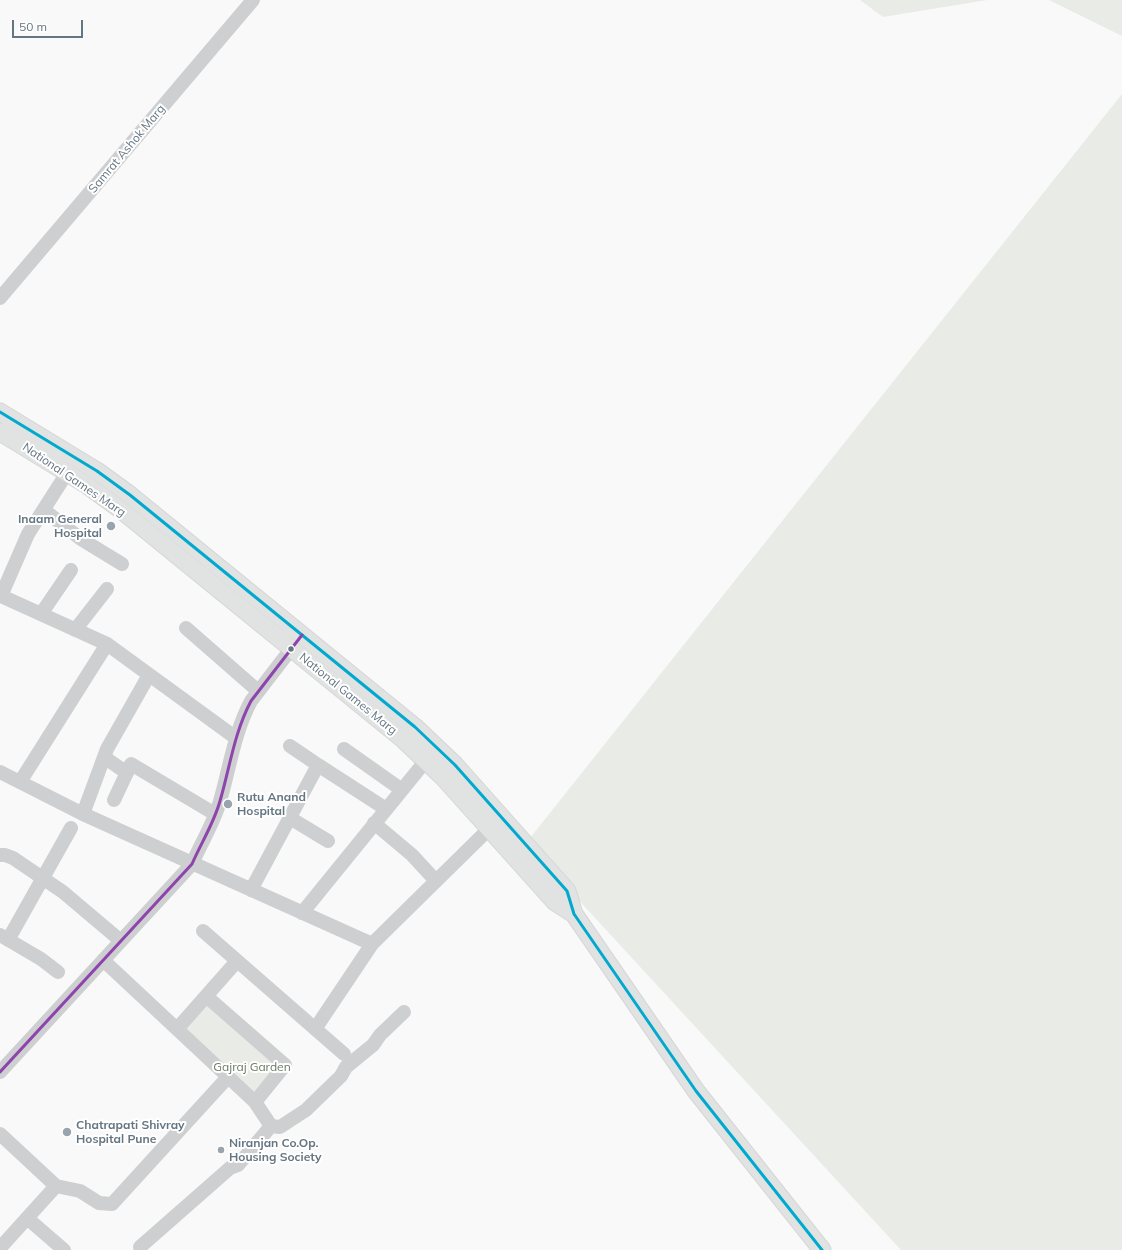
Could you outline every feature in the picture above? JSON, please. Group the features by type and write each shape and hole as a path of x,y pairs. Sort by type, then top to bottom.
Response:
{"main road":[{"name":"National Games Marg","path":"0,412 77,458 130,495 438,747 502,816 567,891 574,914 696,1091 822,1250"},
{"name":"National Games Marg","path":"0,432 67,473 120,509 404,740 426,760 490,829 554,902 574,914"}],"street":[{"name":"Samrat Ashok Marg","path":"0,298 253,0"},
{"path":"77,458 28,534 0,600 41,614 107,644 236,738"},
{"path":"44,510 81,539 122,564"},
{"path":"41,614 71,570"},
{"path":"75,630 107,589"},
{"path":"186,628 258,691"},
{"path":"0,1072 192,864 215,814 236,738 245,712 258,691 302,635"},
{"path":"20,782 107,644"},
{"path":"82,814 104,757 149,675"},
{"path":"290,746 386,810"},
{"path":"302,913 374,823 438,747"},
{"path":"344,749 402,790"},
{"path":"104,757 127,773"},
{"path":"114,800 131,764 215,814"},
{"path":"251,890 318,765"},
{"path":"0,772 82,814 372,944"},
{"path":"314,1028 372,944 502,816"},
{"path":"290,818 328,841"},
{"path":"374,823 412,855 436,881"},
{"path":"58,972 41,959 4,937 43,878 71,828"},
{"path":"0,855 13,858 63,892 121,941"},
{"path":"203,931 344,1054"},
{"path":"103,960 255,1102 271,1126"},
{"path":"177,1029 237,961"},
{"path":"206,996 285,1065 255,1102"},
{"path":"140,1247 230,1168 238,1165 271,1126 280,1126 306,1110 340,1076 346,1067 373,1046 380,1035 404,1012"},
{"path":"0,1134 56,1186 80,1191 98,1203 112,1204 228,1077"},
{"path":"0,1248 56,1186"},
{"path":"27,1218 64,1250"}],"green space":[{"path":"860,0 987,0 883,17"},
{"path":"1049,0 1122,0 1122,36"},
{"path":"1122,94 1122,1250 901,1250 526,843"},
{"name":"Gajraj Garden","path":"206,996 285,1065 255,1102 177,1029"}],"transit line":[{"name":"50","path":"0,412 97,471 130,495 415,727 455,765 567,891 574,914 696,1091 822,1250"},
{"path":"0,1072 192,864 217,809 224,788 236,738 245,713 251,701 302,635"}],"place":[{"name":"Inaam General Hospital","path":"111,526"},
{"name":"Rutu Anand Hospital","path":"228,804"},
{"name":"Chatrapati Shivray Hospital Pune","path":"67,1132"},
{"name":"Niranjan Co.Op. Housing Society","path":"221,1150"}]}
